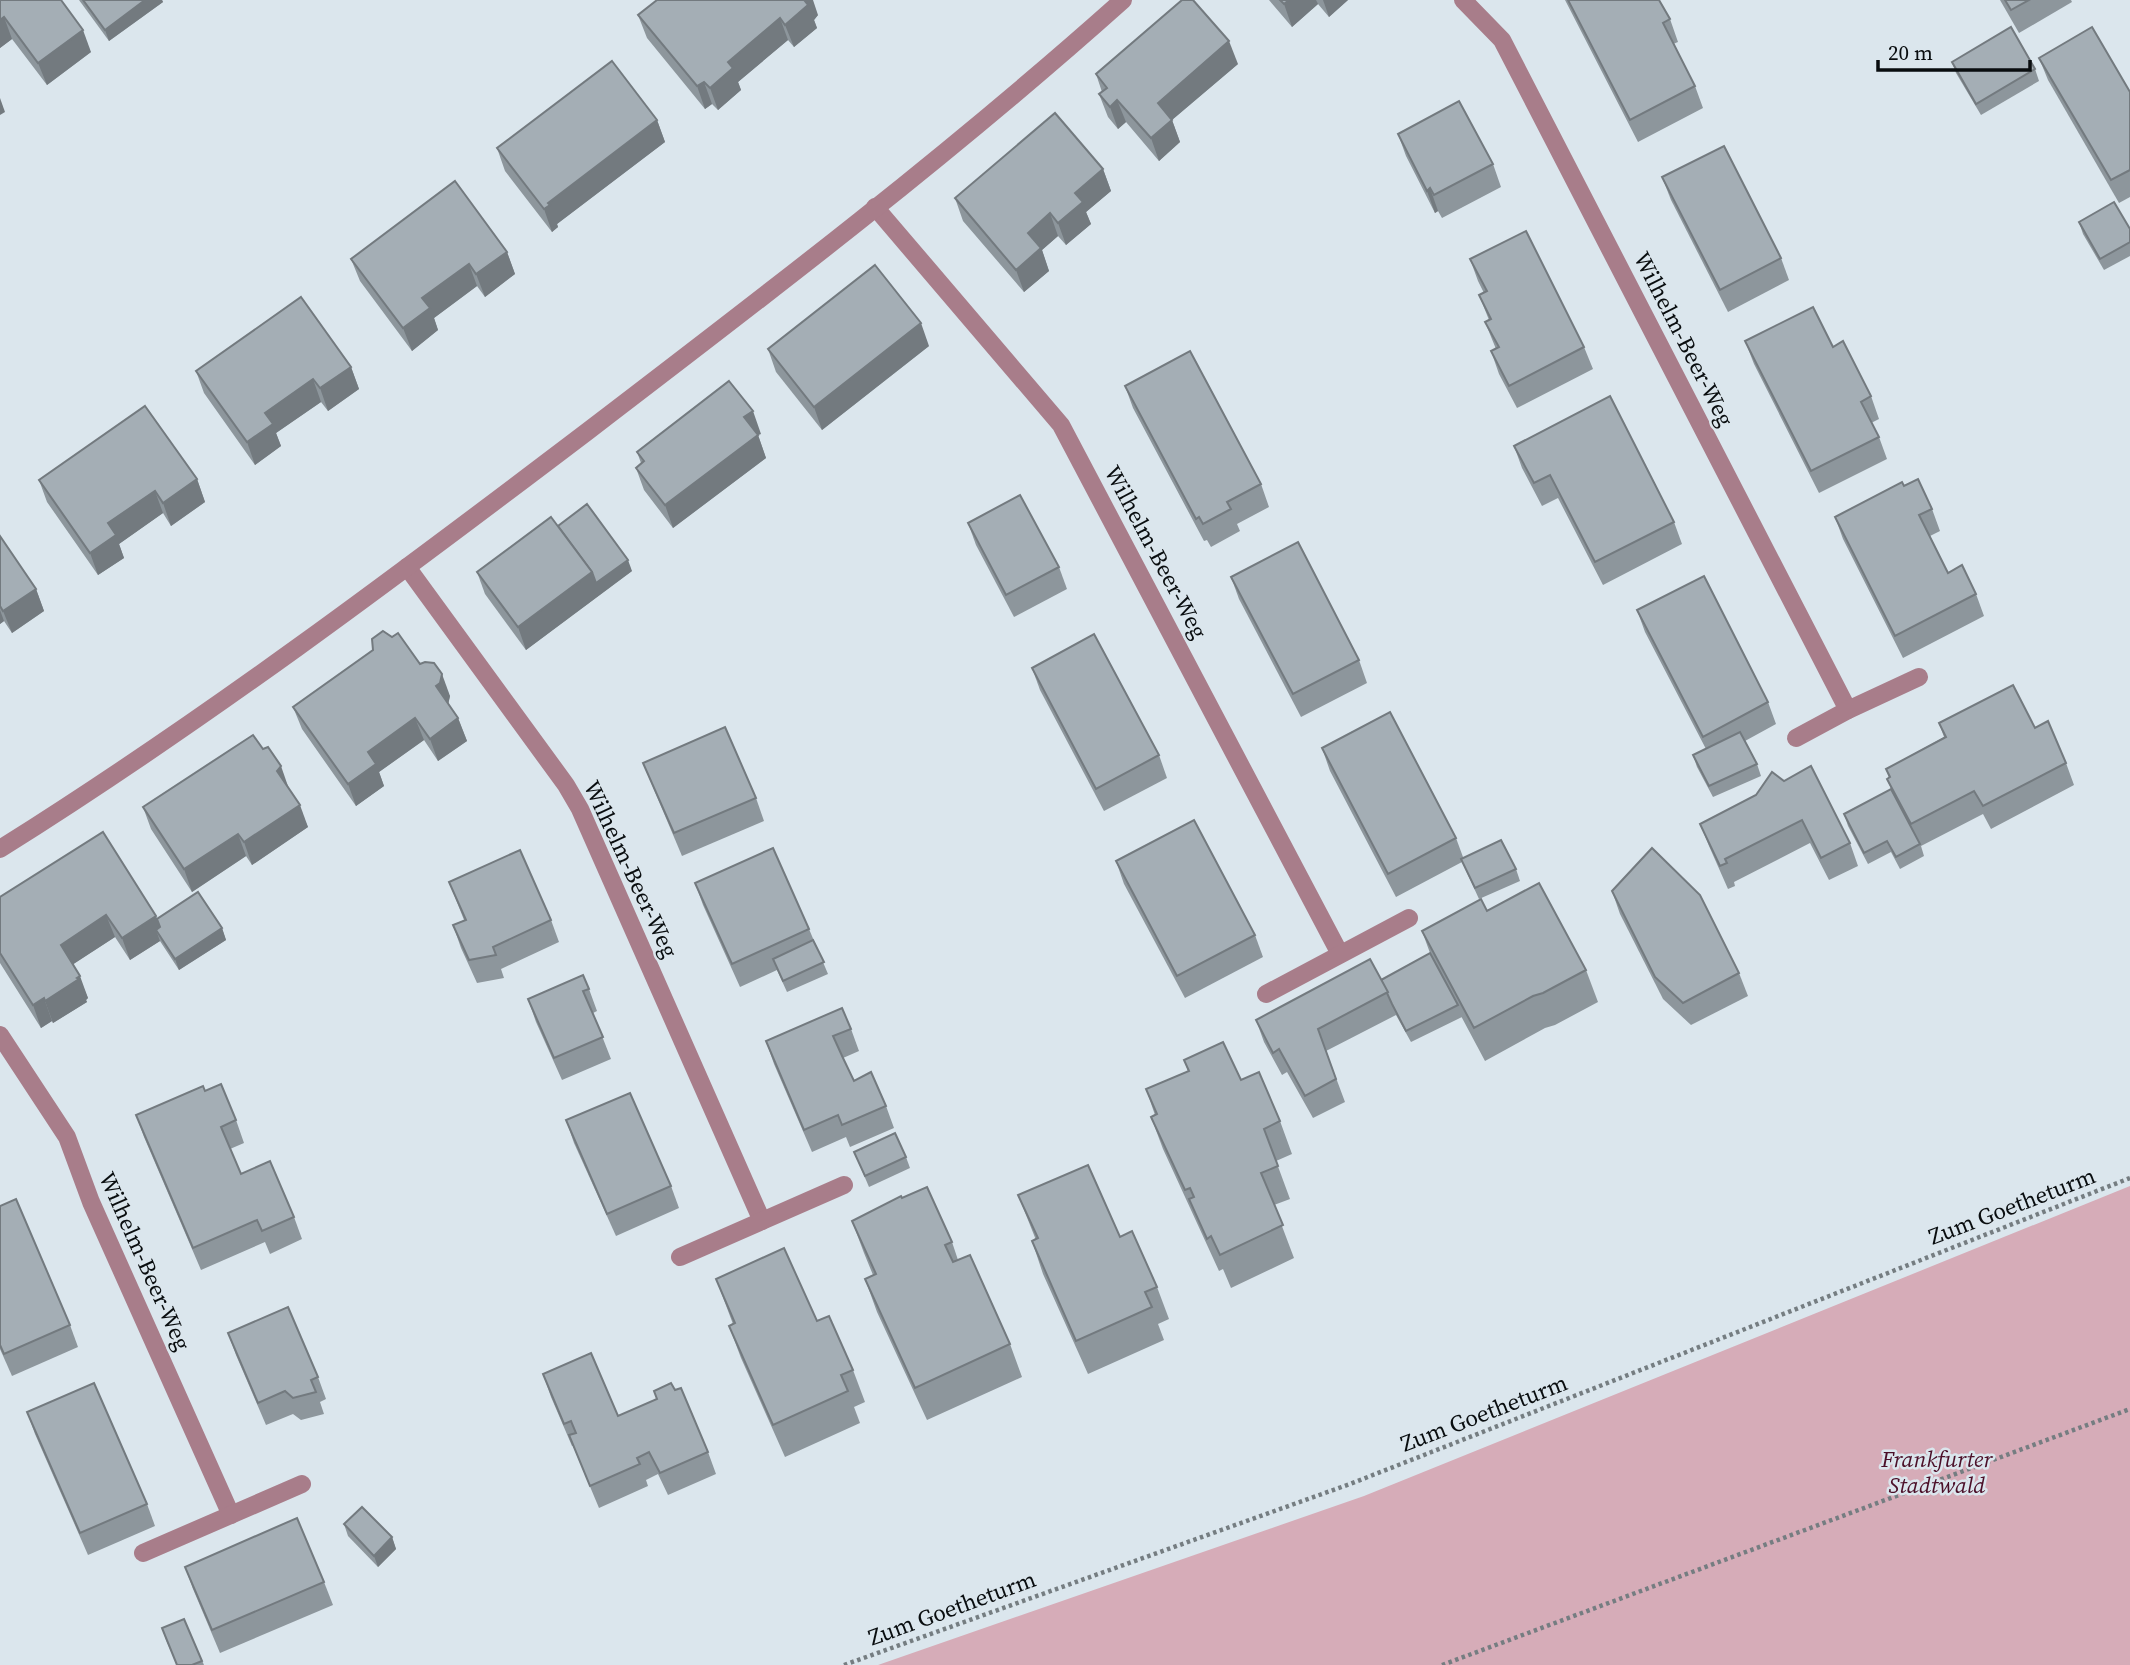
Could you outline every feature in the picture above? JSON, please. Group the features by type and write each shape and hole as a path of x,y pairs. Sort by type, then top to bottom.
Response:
{"street":[{"path":"0,849 181,729 407,567 632,397 1030,83 1122,0"},
{"name":"Wilhelm-Beer-Weg","path":"1463,0 1502,40 1848,710"},
{"name":"Wilhelm-Beer-Weg","path":"875,207 1061,425 1340,954"},
{"name":"Wilhelm-Beer-Weg","path":"407,567 566,785 580,809 762,1221"},
{"path":"1796,738 1919,677"},
{"path":"1266,994 1409,918"},
{"name":"Wilhelm-Beer-Weg","path":"0,1035 67,1137 91,1202 231,1514"},
{"path":"680,1256 844,1185"},
{"path":"144,1553 302,1484"}],"path":[{"name":"Zum Goetheturm","path":"844,1665 1350,1484 2130,1178"},
{"path":"1442,1665 2130,1409"}],"green space":[{"name":"Frankfurter Stadtwald","path":"2130,1186 2130,1665 878,1665 1364,1496"}],"building":[{"path":"0,0 61,0 83,30 38,63 4,17 0,20"},
{"path":"83,0 145,0 105,30"},
{"path":"657,0 804,0 808,5 785,25 780,18 728,62 733,68 710,88 704,82 697,86 638,15"},
{"path":"1182,0 1193,0 1229,41 1158,103 1172,120 1151,138 1117,100 1110,107 1099,94 1107,88 1096,74"},
{"path":"1568,0 1659,0 1670,19 1663,23 1695,86 1630,120"},
{"path":"2005,0 2029,0 2011,10"},
{"path":"2011,27 2035,69 1976,104 1952,62"},
{"path":"2092,27 2130,92 2130,170 2111,180 2039,58"},
{"path":"612,61 657,120 548,203 550,205 544,209 497,148"},
{"path":"1459,101 1493,164 1434,195 1430,188 1427,191 1398,134"},
{"path":"1055,113 1103,169 1075,193 1083,202 1058,223 1050,213 1028,233 1041,248 1016,270 955,198"},
{"path":"1724,146 1781,258 1720,290 1662,177"},
{"path":"455,181 507,252 476,274 469,264 422,298 430,308 403,328 351,259"},
{"path":"2114,202 2130,229 2130,242 2100,259 2079,222"},
{"path":"1526,231 1584,347 1509,386 1491,351 1499,347 1485,322 1491,319 1479,295 1487,291 1470,259"},
{"path":"875,265 921,323 814,407 768,349"},
{"path":"301,297 351,367 320,388 313,379 265,413 273,424 247,442 196,371"},
{"path":"1813,307 1833,347 1843,341 1871,396 1861,402 1879,437 1811,471 1745,341"},
{"path":"1190,351 1261,484 1227,502 1231,509 1203,524 1199,517 1196,519 1125,386"},
{"path":"729,381 753,411 744,417 758,435 665,505 636,468 644,461 637,452"},
{"path":"1610,396 1674,522 1595,562 1550,475 1534,483 1514,446"},
{"path":"145,406 197,479 163,503 155,491 108,523 116,535 90,553 39,480"},
{"path":"1918,479 1932,509 1919,515 1948,573 1962,565 1976,594 1895,636 1835,517 1902,482 1904,486"},
{"path":"1020,495 1059,567 1006,595 968,523"},
{"path":"587,504 628,560 596,583 592,572 558,526"},
{"path":"551,517 592,572 518,627 477,572"},
{"path":"0,536 36,589 3,611 0,606"},
{"path":"1298,542 1359,660 1293,694 1231,577"},
{"path":"1704,576 1768,702 1703,737 1637,610"},
{"path":"383,631 392,637 398,633 420,664 434,663 442,674 440,683 436,686 458,718 430,739 415,718 368,752 376,764 348,784 293,707 373,650 372,639"},
{"path":"1094,634 1159,755 1096,789 1032,668"},
{"path":"2013,685 2035,728 2048,721 2066,763 1983,806 1974,791 1911,824 1887,779 1890,777 1886,769 1946,737 1939,723"},
{"path":"1390,712 1456,838 1388,874 1322,748"},
{"path":"725,727 756,798 674,833 643,763"},
{"path":"1740,732 1757,764 1709,786 1693,755"},
{"path":"253,735 263,749 268,747 281,766 277,771 300,805 244,842 238,834 184,869 143,807"},
{"path":"1811,766 1850,843 1821,858 1802,820 1725,859 1727,863 1720,866 1700,824 1756,795 1772,772 1784,781"},
{"path":"1891,789 1920,844 1896,857 1887,841 1864,853 1844,814"},
{"path":"1194,820 1255,935 1177,976 1116,861"},
{"path":"103,832 156,916 122,938 106,915 61,945 80,976 77,978 79,979 45,1001 44,998 33,1005 0,953 0,897"},
{"path":"1501,840 1516,869 1475,888 1461,859"},
{"path":"773,848 809,929 732,964 695,883"},
{"path":"1652,848 1700,895 1739,973 1683,1003 1655,977 1612,891"},
{"path":"520,850 551,920 493,947 496,955 469,960 453,925 466,920 449,882"},
{"path":"1539,883 1586,970 1474,1028 1422,931 1481,899 1487,911"},
{"path":"198,892 222,928 175,959 156,930 160,927 157,919"},
{"path":"813,940 824,962 783,981 773,959"},
{"path":"1430,953 1458,1005 1406,1031 1381,980"},
{"path":"1370,959 1388,992 1318,1029 1336,1079 1305,1096 1279,1049 1273,1053 1256,1020"},
{"path":"583,975 589,989 583,991 603,1037 554,1058 528,999"},
{"path":"842,1008 851,1029 833,1036 854,1081 871,1072 886,1106 842,1125 838,1115 804,1130 766,1041"},
{"path":"1223,1042 1241,1080 1259,1072 1280,1121 1264,1129 1278,1166 1261,1173 1283,1225 1220,1255 1211,1236 1207,1239 1189,1199 1194,1197 1190,1188 1185,1190 1151,1117 1157,1114 1146,1089 1189,1071 1184,1060"},
{"path":"221,1084 236,1120 221,1127 241,1174 270,1161 294,1217 262,1231 257,1220 193,1248 136,1115 203,1086 205,1091"},
{"path":"630,1093 671,1186 607,1214 566,1120"},
{"path":"895,1133 906,1157 865,1176 854,1152"},
{"path":"1088,1165 1120,1237 1132,1231 1157,1287 1145,1292 1152,1307 1076,1341 1032,1241 1038,1238 1018,1195"},
{"path":"927,1187 952,1242 945,1245 953,1262 970,1255 1010,1344 915,1388 865,1279 876,1274 852,1221 901,1196 902,1198"},
{"path":"16,1199 70,1325 4,1354 0,1345 0,1206"},
{"path":"784,1248 817,1321 829,1316 853,1370 841,1375 848,1391 773,1425 729,1326 735,1323 716,1279"},
{"path":"288,1307 318,1377 311,1380 316,1392 293,1398 285,1391 258,1403 228,1333"},
{"path":"591,1353 618,1416 657,1399 654,1391 671,1383 675,1390 681,1388 708,1452 660,1473 649,1452 637,1458 640,1464 590,1486 569,1435 576,1433 571,1421 564,1424 543,1374"},
{"path":"94,1383 147,1504 80,1533 27,1412"},
{"path":"362,1507 392,1537 374,1556 344,1524"},
{"path":"297,1518 324,1582 212,1630 185,1567"},
{"path":"184,1619 202,1661 192,1665 177,1665 162,1628"}]}
